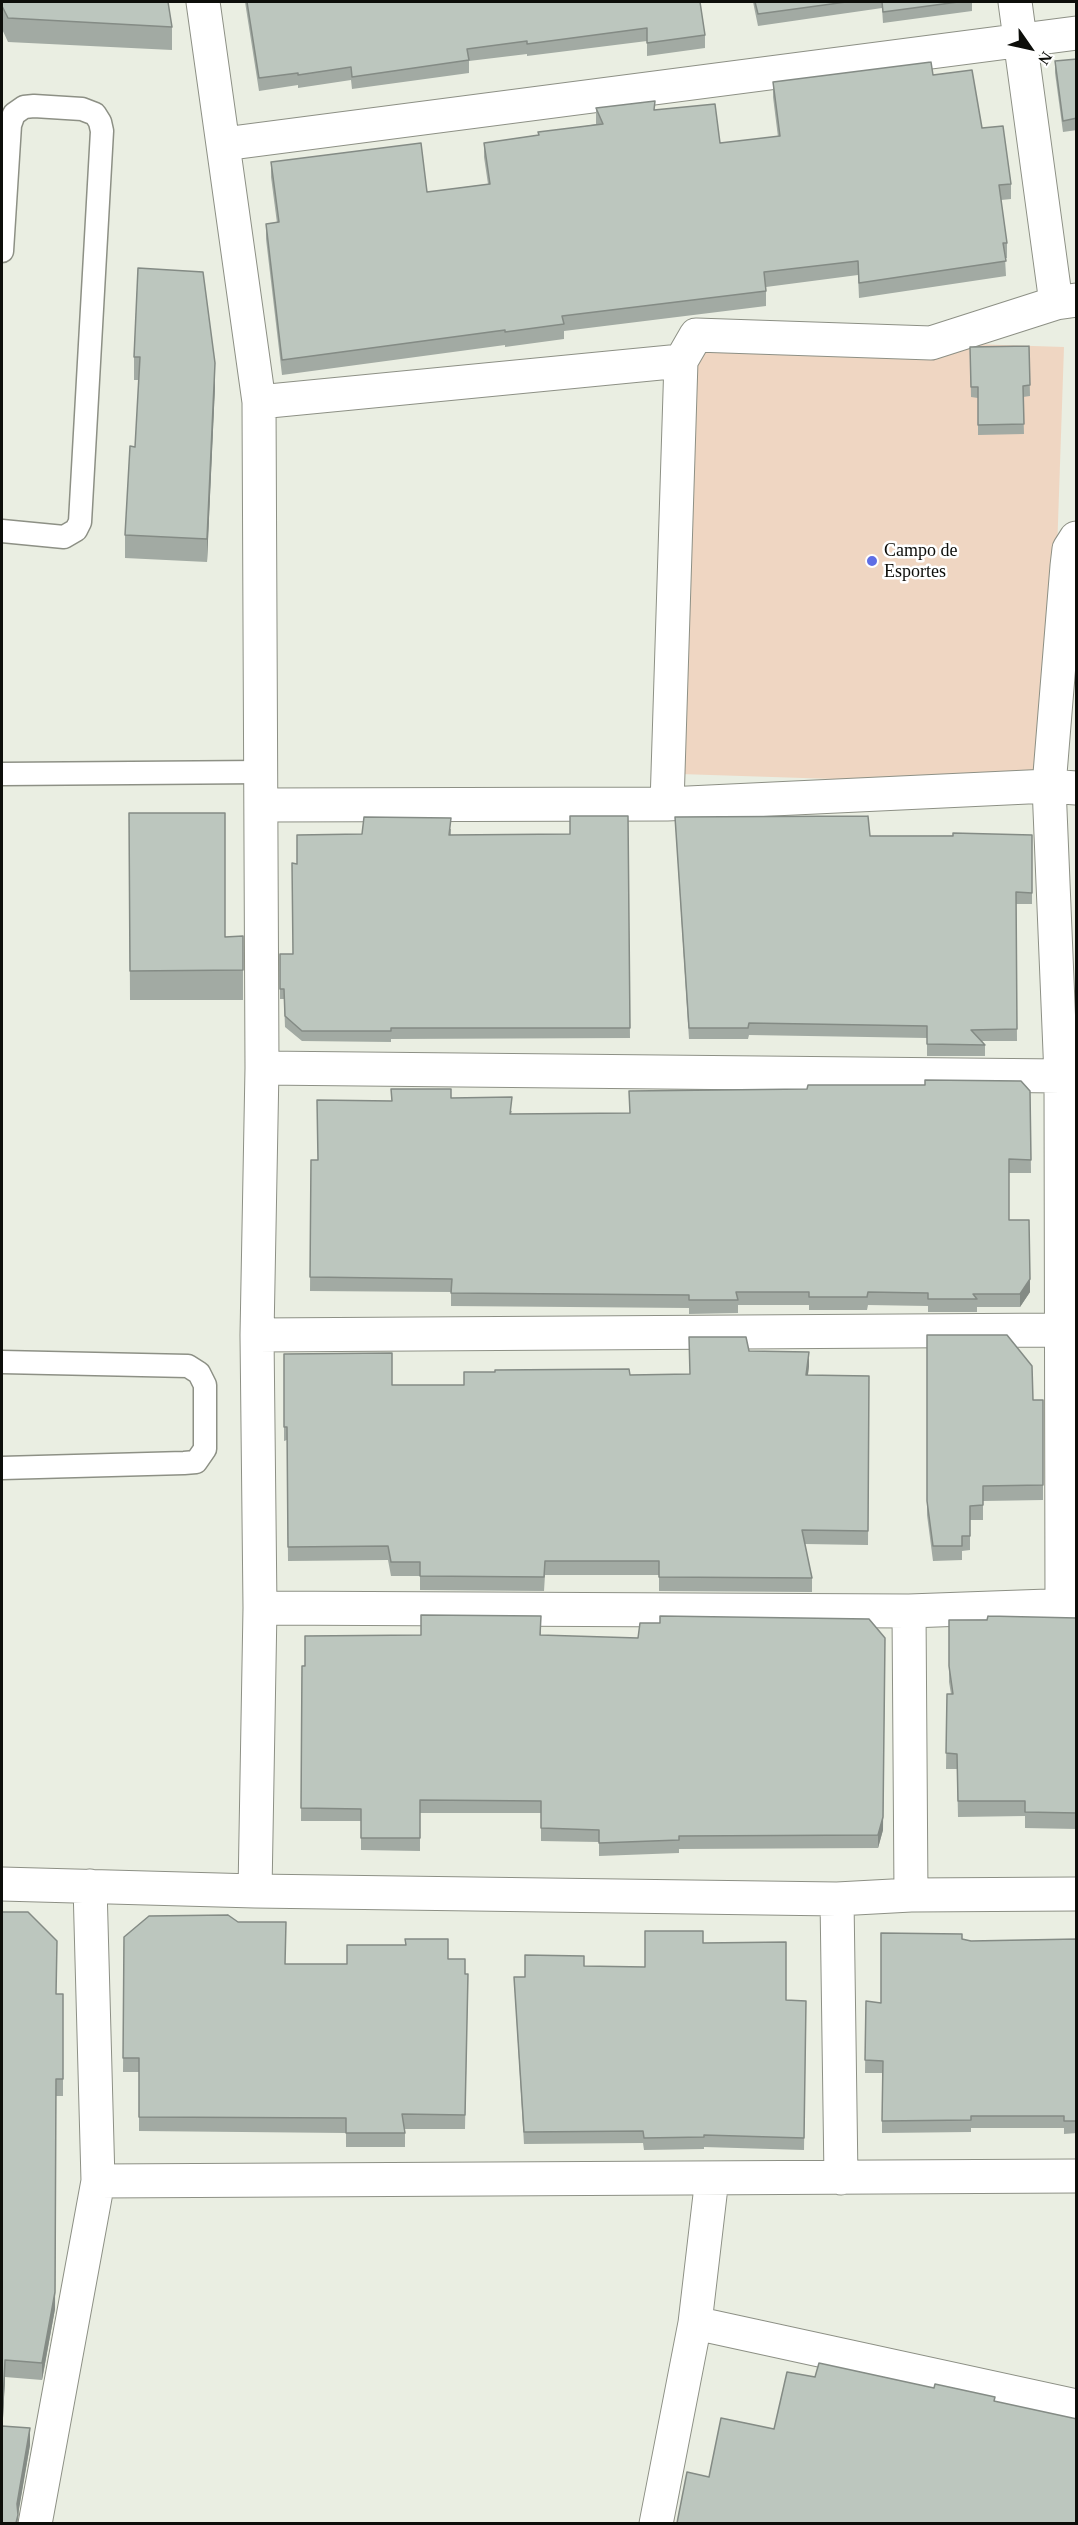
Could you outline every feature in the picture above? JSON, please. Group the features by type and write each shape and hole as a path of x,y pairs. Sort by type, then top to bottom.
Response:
{"street":[{"path":"203,2 259,402 262,1068 256,1335 261,1608 255,1891"},
{"path":"667,804 681,360 696,335 931,343 1066,301 1015,2"},
{"path":"224,144 1077,33"},
{"path":"259,402 681,360"},
{"path":"261,1608 909,1611 1069,1605 1061,1330 1063,787 1067,566 1069,549 1077,538"},
{"path":"262,805 667,804 1063,787"},
{"path":"262,1068 1061,1076"},
{"path":"256,1335 1061,1330"},
{"path":"909,1611 911,1895"},
{"path":"2,1884 255,1891 837,1899 911,1895 1077,1894"},
{"path":"35,2523 98,2181 90,1886"},
{"path":"837,1899 842,2178"},
{"path":"98,2181 1077,2176"},
{"path":"656,2523 695,2323 712,2178"},
{"path":"695,2323 1077,2406"}],"lane":[{"path":"2,251 10,125 14,114 24,107 34,106 82,109 94,114 100,122 102,131 80,522 76,530 64,537 2,531"},
{"path":"2,774 262,772"},
{"path":"2,1362 188,1366 199,1373 205,1385 205,1449 196,1462 2,1468"}],"shaded area":[{"name":"Campo de Esportes","path":"696,335 1064,347 1049,786 680,774"}],"building":[{"path":"2,2 168,2 172,27 8,18"},
{"path":"247,2 700,2 705,35 647,43 647,28 527,44 527,41 467,49 469,60 352,77 351,67 259,78"},
{"path":"755,2 846,2 758,14"},
{"path":"882,2 958,2 883,12"},
{"path":"1077,59 1077,118 1063,121 1055,61"},
{"path":"931,62 933,75 972,70 982,128 1003,126 1011,184 999,185 1007,243 1003,243 1006,261 859,283 858,261 764,272 766,291 562,316 564,324 282,360 266,224 279,222 271,162 421,143 427,192 490,184 484,143 539,135 538,132 603,124 596,108 655,101 654,110 715,104 720,143 780,136 773,82"},
{"path":"138,268 203,272 215,363 207,539 125,535 130,446 135,447 140,357 134,357"},
{"path":"1029,346 1030,385 1023,386 1024,424 978,425 978,387 971,387 970,347"},
{"path":"129,813 225,813 225,937 243,936 243,970 130,971"},
{"path":"570,816 628,816 630,1028 391,1028 391,1031 302,1031 285,1016 284,989 280,989 280,954 293,954 292,863 297,864 297,835 362,834 364,817 451,818 449,835 570,834"},
{"path":"868,816 870,836 953,836 953,833 1032,835 1032,893 1016,892 1017,1029 971,1030 985,1045 927,1044 927,1026 749,1023 748,1028 689,1028 675,817"},
{"path":"925,1080 1021,1081 1030,1091 1031,1160 1009,1159 1009,1220 1029,1220 1030,1279 1020,1294 973,1294 977,1299 928,1299 928,1293 868,1292 867,1297 809,1297 809,1292 736,1292 738,1300 689,1300 689,1295 451,1293 452,1279 310,1277 311,1160 318,1160 317,1100 392,1101 391,1089 451,1089 451,1098 512,1097 510,1114 630,1113 629,1091 807,1089 808,1085 925,1085"},
{"path":"927,1335 1007,1335 1032,1366 1033,1400 1043,1400 1043,1485 983,1486 983,1505 970,1506 970,1536 962,1536 962,1546 933,1546 927,1501"},
{"path":"689,1337 746,1337 749,1351 809,1352 806,1375 869,1376 868,1531 802,1530 812,1578 659,1577 659,1561 545,1561 544,1577 420,1576 420,1562 391,1562 388,1546 288,1547 284,1354 392,1353 392,1385 464,1385 464,1372 495,1372 495,1370 629,1369 630,1375 690,1374"},
{"path":"421,1615 541,1616 540,1635 638,1638 640,1623 660,1623 660,1616 869,1619 885,1638 883,1817 878,1835 679,1836 679,1840 599,1843 599,1830 541,1828 541,1801 420,1800 420,1838 361,1838 361,1809 301,1808 302,1666 305,1666 305,1636 421,1635"},
{"path":"988,1616 1077,1618 1077,1813 1025,1812 1025,1801 958,1801 957,1754 946,1753 947,1694 953,1694 949,1666 949,1620 987,1620"},
{"path":"2,1912 28,1912 57,1941 56,1994 63,1994 63,2079 56,2079 55,2292 42,2363 5,2360 2,2423"},
{"path":"228,1915 238,1922 286,1922 285,1964 347,1964 347,1945 406,1945 405,1939 448,1939 448,1959 465,1959 465,1974 468,1974 465,2115 402,2114 405,2133 346,2133 346,2118 139,2117 139,2058 123,2058 124,1937 149,1916"},
{"path":"645,1931 703,1931 703,1943 786,1942 786,2000 806,2001 804,2138 704,2135 704,2137 644,2138 643,2131 524,2132 514,1977 525,1977 525,1955 584,1956 584,1966 645,1967"},
{"path":"881,1933 962,1934 962,1939 971,1941 1077,1939 1077,2121 1064,2121 1064,2116 971,2116 971,2120 882,2121 883,2061 865,2060 866,2001 881,2003"},
{"path":"819,2363 934,2388 935,2384 995,2397 994,2401 1077,2419 1077,2523 677,2523 687,2472 709,2477 721,2418 774,2429 787,2372 815,2377"},
{"path":"2,2426 30,2428 16,2523 2,2523"}],"place":[{"name":"Campo de Esportes","path":"872,561"}]}
